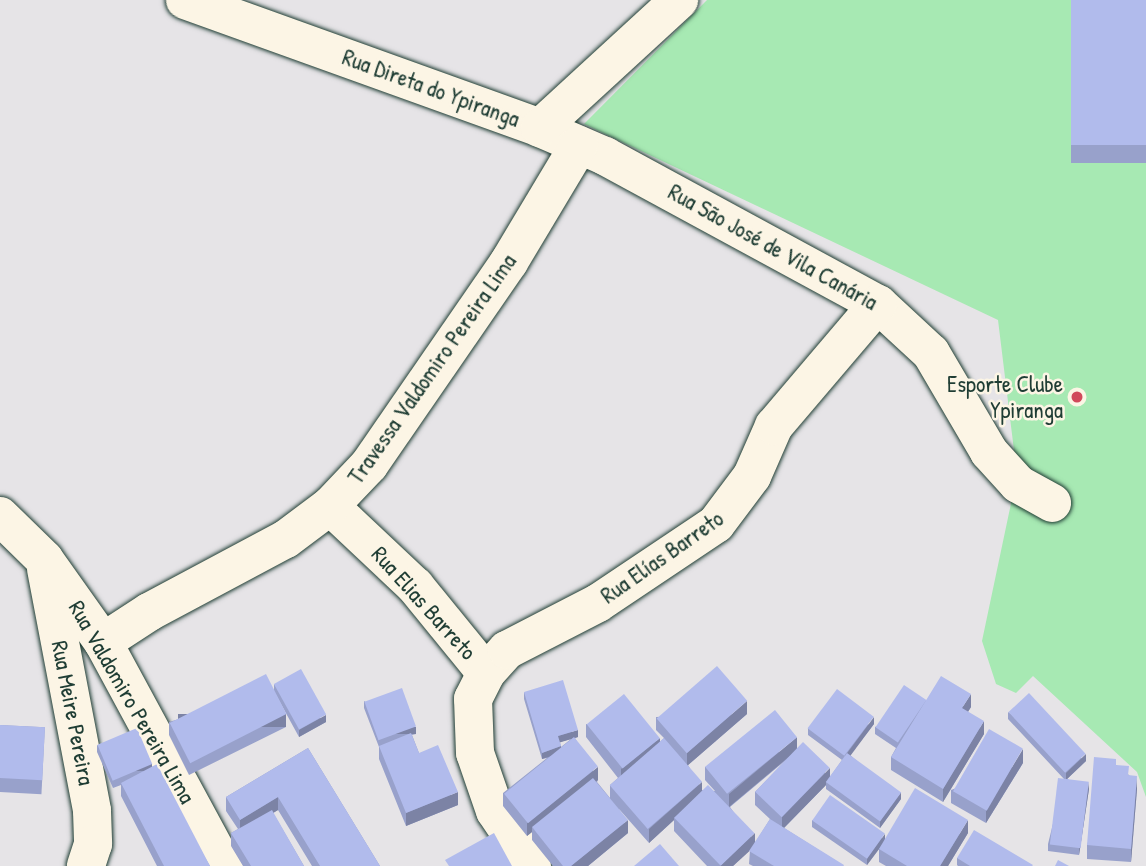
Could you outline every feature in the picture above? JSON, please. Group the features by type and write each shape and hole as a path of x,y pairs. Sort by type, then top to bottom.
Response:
{"street":[{"name":"Rua Direta do Ypiranga","path":"184,0 540,128 679,0"},
{"name":"Rua São José de Vila Canária","path":"540,128 688,198 878,304 931,353 989,452 1018,484 1052,503"},
{"name":"Travessa Valdomiro Pereira Lima","path":"103,642 149,612 286,539 330,506 369,465 420,393 509,262 579,145"},
{"name":"Rua Elías Barreto","path":"532,866 495,811 475,753 473,699 486,673 507,650 598,603 716,524 752,476 782,416 878,304"},
{"name":"Rua Elias Barreto","path":"330,506 415,586 486,673"},
{"name":"Rua Valdomiro Pereira Lima","path":"0,516 44,559 103,642 224,866"},
{"name":"Rua Meire Pereira","path":"44,559 92,811 93,844 86,866"}],"green space":[{"name":"Esporte Clube Ypiranga","path":"707,0 1146,0 1146,797 1137,772 1033,676 1016,693 996,684 982,641 1017,475 998,320 584,124"}],"building":[{"path":"1071,0 1146,0 1146,145 1071,145"},
{"path":"717,666 747,701 687,753 657,718"},
{"path":"301,669 326,714 299,730 274,684"},
{"path":"266,674 286,714 190,763 170,723"},
{"path":"941,676 971,694 962,708 984,721 943,789 891,757"},
{"path":"563,680 578,730 558,736 561,746 542,753 524,692"},
{"path":"904,685 926,700 898,742 875,727"},
{"path":"402,688 416,727 378,740 364,702"},
{"path":"837,689 874,717 844,756 808,728"},
{"path":"1029,693 1086,754 1065,773 1009,712"},
{"path":"624,694 660,738 623,769 587,724"},
{"path":"775,710 797,737 727,794 705,767"},
{"path":"0,725 45,727 42,780 0,778"},
{"path":"137,728 152,764 113,781 97,745"},
{"path":"989,729 1023,748 987,811 953,791"},
{"path":"411,733 419,753 438,745 458,792 406,813 379,746"},
{"path":"574,737 598,767 528,823 504,794"},
{"path":"664,738 702,782 648,829 610,785"},
{"path":"803,742 830,768 782,817 755,792"},
{"path":"308,748 380,866 320,866 278,797 240,820 226,797"},
{"path":"847,753 901,792 880,822 826,782"},
{"path":"1094,757 1116,759 1116,765 1129,766 1128,775 1137,776 1131,849 1087,845"},
{"path":"157,764 210,866 164,866 121,783"},
{"path":"593,778 628,820 571,866 563,866 532,827"},
{"path":"1058,778 1089,782 1081,848 1050,845"},
{"path":"708,785 755,833 721,866 674,818"},
{"path":"915,788 968,820 940,866 907,866 879,849"},
{"path":"830,795 885,833 867,859 812,820"},
{"path":"272,810 304,866 251,866 231,833"},
{"path":"770,819 844,865 774,866 749,851"},
{"path":"974,830 1033,865 970,866 957,858"},
{"path":"494,833 512,866 449,866 445,860"},
{"path":"660,844 679,866 634,866"},
{"path":"1058,860 1069,866 1055,866"}],"place":[{"name":"Esporte Clube Ypiranga","path":"1077,397"}]}
